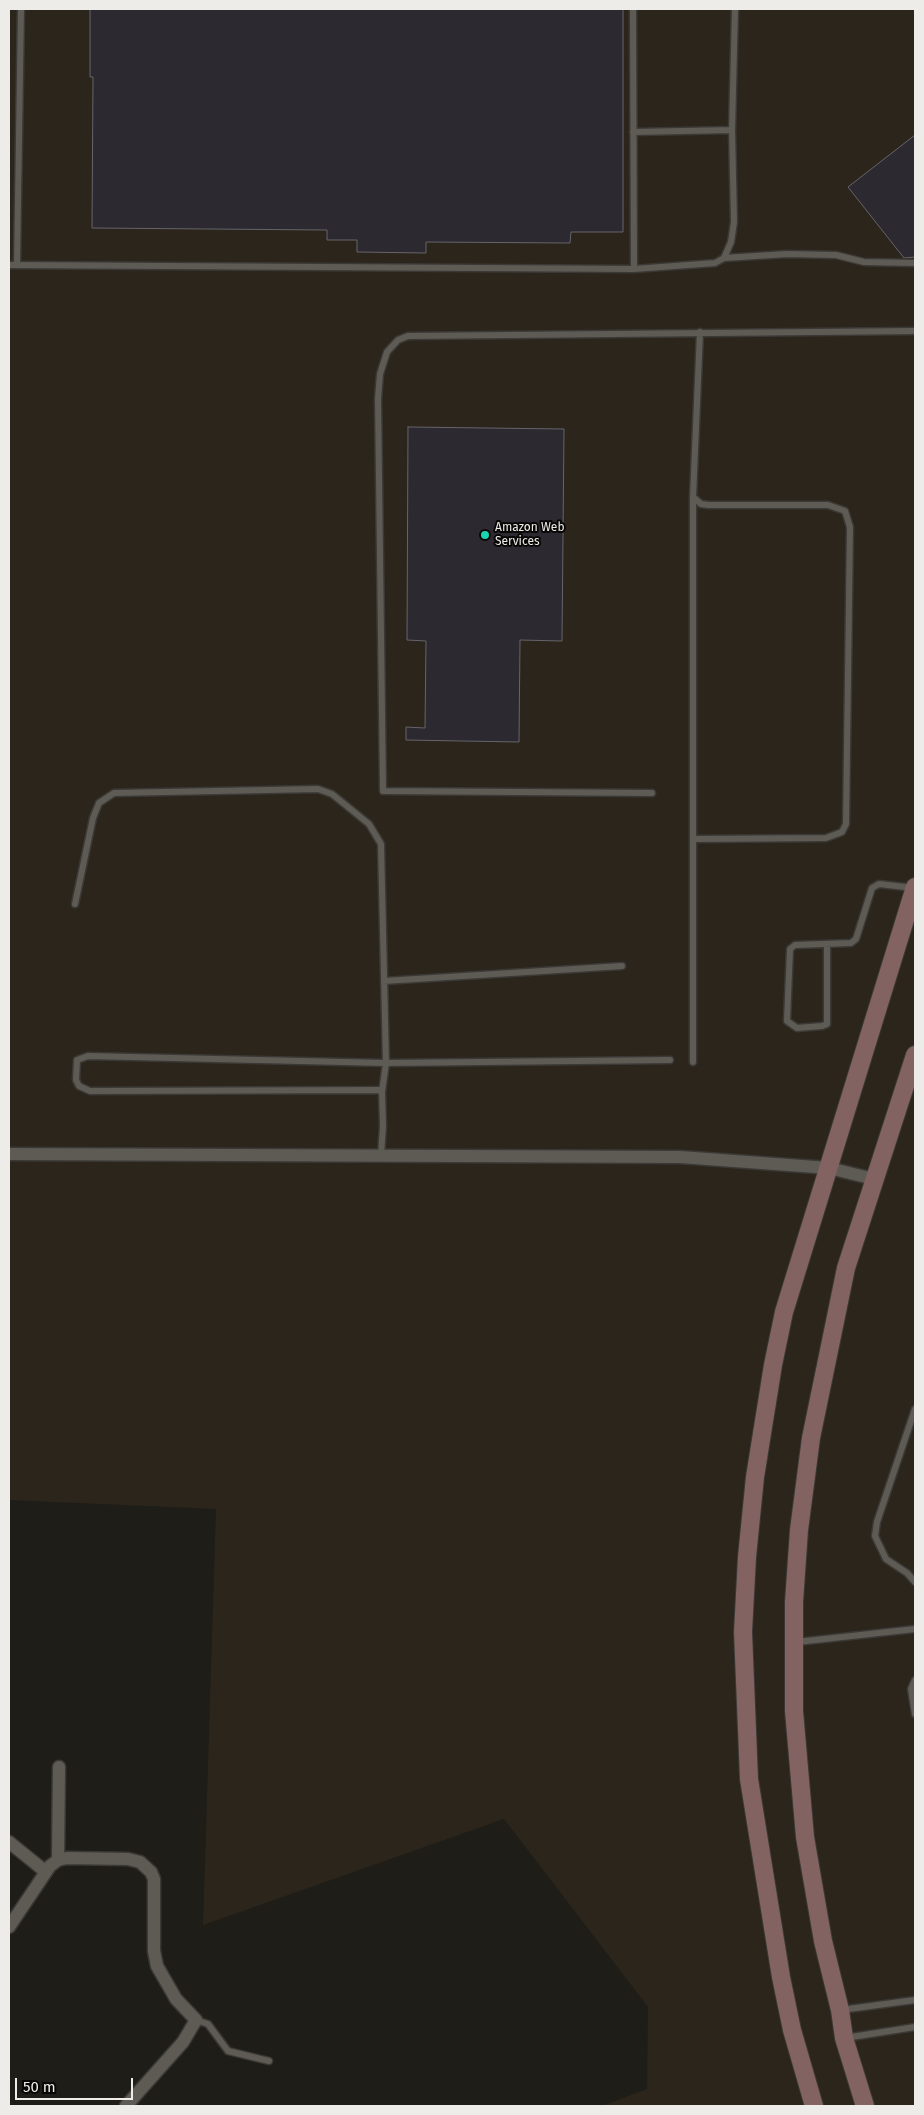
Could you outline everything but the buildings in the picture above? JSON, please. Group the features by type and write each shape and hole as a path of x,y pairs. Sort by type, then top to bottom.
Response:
{"street":[{"path":"814,2106 792,2030 754,1821 747,1752 743,1632 747,1557 755,1477 773,1365 784,1312 915,888"},
{"path":"865,2106 844,2038 840,2010 823,1941 805,1838 794,1711 793,1643 799,1530 811,1438 846,1268 915,1055"},
{"path":"9,1154 680,1157 829,1168 874,1179"},
{"path":"58,1860 59,1767"},
{"path":"9,1842 46,1872"},
{"path":"9,1926 46,1872 58,1860 67,1858 128,1859 140,1862 146,1866 154,1878 154,1951 157,1966 176,1999 196,2020 182,2042 126,2106"}],"lane":[{"path":"17,265 21,9"},
{"path":"634,9 634,269"},
{"path":"724,258 731,242 734,222 732,130 735,9"},
{"path":"633,132 732,130"},
{"path":"9,264 634,269 699,266 715,264 724,258 787,254 836,255 864,262 915,263"},
{"path":"652,793 383,792 378,399 380,374 387,352 398,340 408,336 915,331"},
{"path":"693,1062 693,497 700,332"},
{"path":"693,497 701,504 709,505 828,505 845,511 850,527 846,824 842,832 826,838 693,839"},
{"path":"75,904 93,818 99,803 114,793 318,788 332,794 346,804 369,824 381,844 386,1063 382,1092 383,1126 381,1155"},
{"path":"827,945 827,1024 797,1028 787,1020 790,949 795,945 845,944 856,939 868,896 876,885 915,888"},
{"path":"384,981 622,966"},
{"path":"382,1092 90,1091 79,1086 76,1080 77,1060 88,1056 386,1063 670,1060"},
{"path":"915,1409 877,1522 875,1536 886,1558 907,1573 915,1582"},
{"path":"793,1643 915,1629"},
{"path":"915,1680 911,1689 915,1714"},
{"path":"840,2010 915,2000"},
{"path":"196,2020 208,2024 228,2051 269,2062"},
{"path":"844,2038 915,2026"}],"shaded area":[{"path":"9,9 915,9 915,2106 602,2106 647,2089 648,2007 504,1819 203,1925 216,1509 9,1500"}],"place":[{"name":"Amazon Web Services","path":"485,535"}]}
